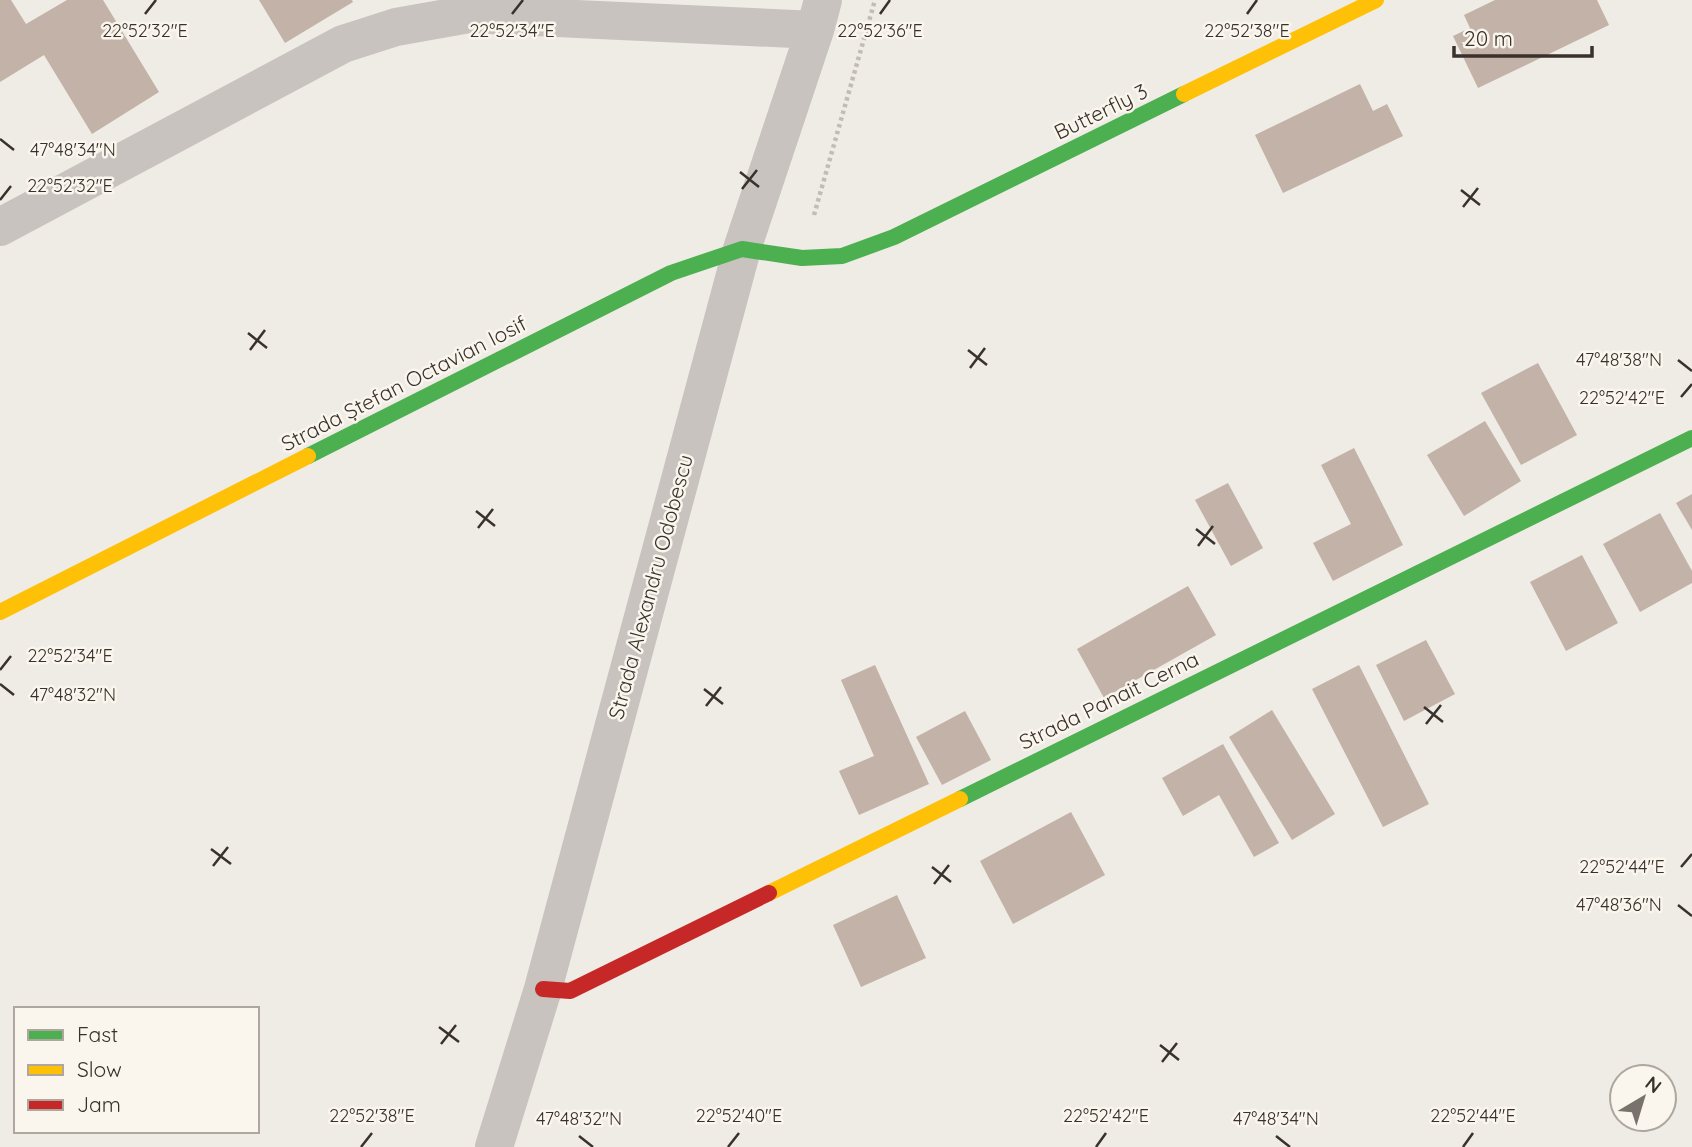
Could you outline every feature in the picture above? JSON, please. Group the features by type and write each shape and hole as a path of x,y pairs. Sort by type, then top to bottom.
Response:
{"street":[{"name":"Butterfly 3","path":"842,256 906,231 1376,0"},
{"name":"Strada Alexandru Odobescu","path":"0,227 343,44 396,27 469,14 819,15 742,249 543,989 494,1147"},
{"name":"Strada Ștefan Octavian Iosif","path":"0,612 671,273 742,249 802,258 842,256"},
{"name":"Strada Panait Cerna","path":"543,989 570,991 1692,438"}],"path":[{"path":"802,258 875,0"}],"building":[{"path":"0,0 11,0 26,24 67,0 103,0 159,92 92,134 44,55 0,82"},
{"path":"259,0 352,0 353,2 285,43"},
{"path":"1495,0 1597,0 1609,25 1478,88 1453,36 1470,28 1464,15"},
{"path":"1360,84 1373,111 1387,104 1403,136 1283,193 1255,135"},
{"path":"1538,363 1577,435 1521,465 1481,393"},
{"path":"1485,421 1521,481 1464,516 1427,455"},
{"path":"1354,448 1403,545 1333,581 1313,543 1351,524 1321,465"},
{"path":"1228,483 1263,548 1231,566 1195,500"},
{"path":"1692,494 1692,530 1676,503"},
{"path":"1660,513 1692,571 1692,583 1640,612 1603,544"},
{"path":"1582,555 1618,623 1566,651 1530,582"},
{"path":"1188,586 1216,635 1104,698 1077,649"},
{"path":"1426,640 1455,694 1404,721 1376,665"},
{"path":"875,665 929,784 859,815 839,771 874,756 841,680"},
{"path":"1359,665 1429,804 1383,827 1312,689"},
{"path":"1272,710 1335,814 1292,840 1229,737"},
{"path":"965,711 991,760 942,785 916,737"},
{"path":"1223,744 1279,843 1254,857 1219,795 1183,816 1162,778"},
{"path":"1071,812 1105,875 1013,924 980,861"},
{"path":"897,895 926,958 861,987 833,925"}],"traffic: fast":[{"path":"308,456 671,273 742,249 802,258 842,256 894,237 1184,94"},
{"path":"960,799 1692,438"}],"traffic: slow":[{"path":"1184,94 1376,0"},
{"path":"0,612 308,456"},
{"path":"769,893 960,799"}],"traffic: jam":[{"path":"543,989 570,991 769,893"}]}
